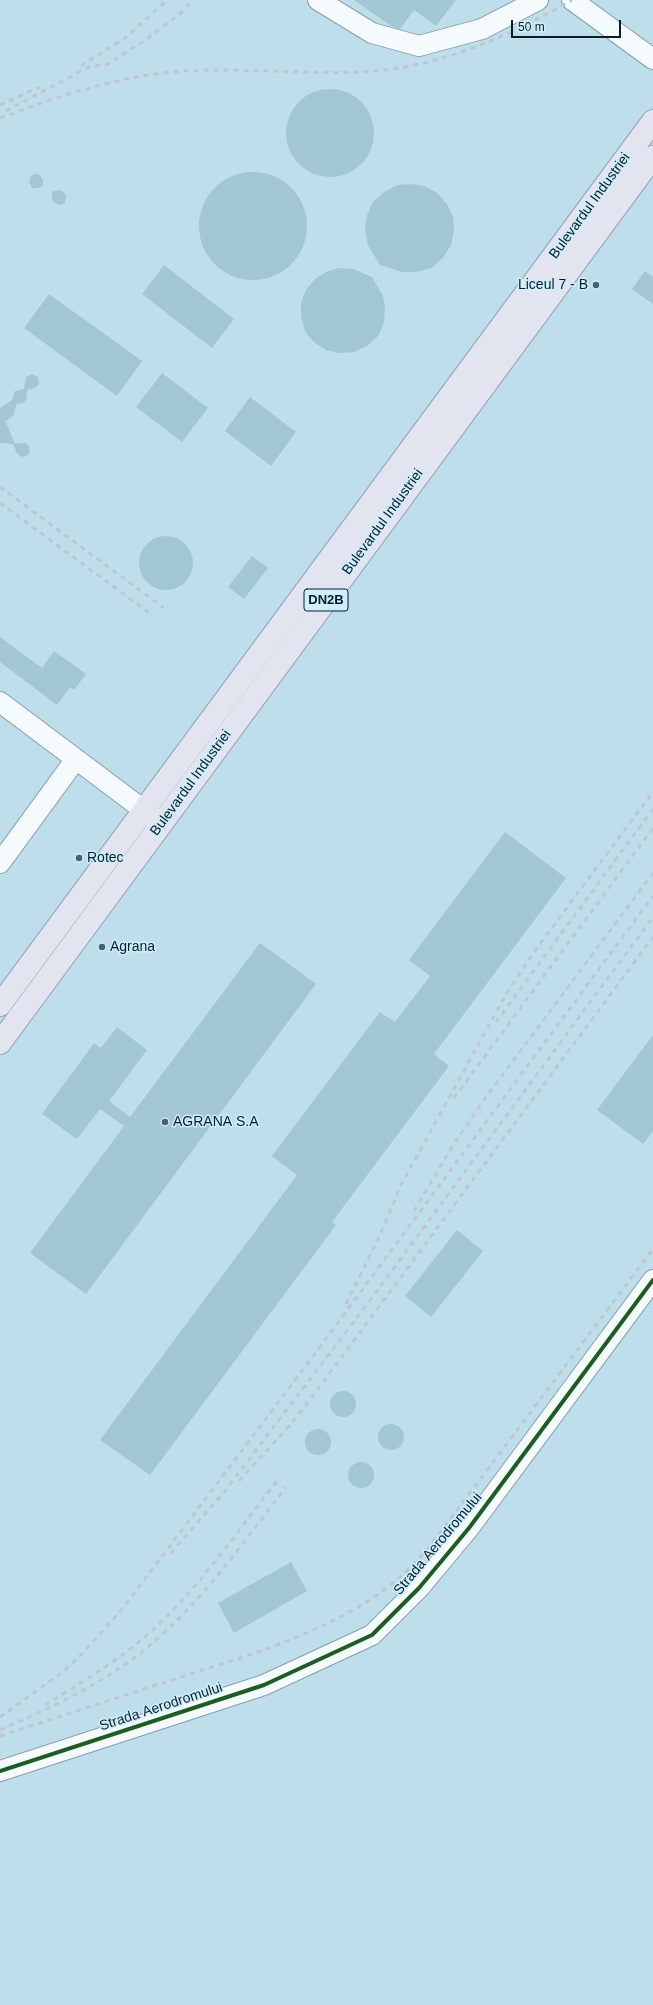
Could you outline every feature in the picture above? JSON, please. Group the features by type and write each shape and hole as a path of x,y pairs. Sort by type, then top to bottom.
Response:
{"main road":[{"name":"Bulevardul Industriei","path":"0,1005 653,121"},
{"name":"Bulevardul Industriei","path":"0,1043 653,157"}],"street":[{"path":"318,0 372,33 419,46 482,29 538,0"},
{"path":"572,0 653,59"},
{"path":"0,702 162,823"},
{"path":"0,863 76,759"},
{"name":"Strada Aerodromului","path":"0,1771 264,1685 372,1634 419,1588 468,1528 653,1280"}],"building":[{"path":"354,0 456,0 436,26 414,10 400,29 391,26"},
{"path":"330,89 347,92 361,102 371,116 374,133 371,150 361,164 347,174 330,177 313,174 299,164 289,150 286,133 289,116 299,102 313,92"},
{"path":"253,172 274,176 291,188 303,205 307,226 303,247 291,264 274,276 253,280 232,276 215,264 203,247 199,226 203,205 215,188 232,176"},
{"path":"31,175 40,175 43,180 43,186 32,188 29,182"},
{"path":"411,184 425,186 437,193 447,204 453,217 454,231 451,245 443,258 431,268 417,272 402,272 380,265 368,245 365,230 367,215 373,202 384,192 397,185"},
{"path":"59,190 64,192 66,196 65,203 60,205 56,204 52,199 52,192"},
{"path":"164,265 234,319 212,348 142,294"},
{"path":"339,268 353,269 372,277 383,296 385,309 384,323 378,336 367,346 354,352 340,353 326,350 314,342 305,331 301,317 301,303 306,290 315,279 326,272"},
{"path":"645,271 653,277 653,304 632,289"},
{"path":"49,294 142,361 117,396 24,328"},
{"path":"162,373 208,408 182,442 136,407"},
{"path":"32,374 38,377 39,384 35,388 27,390 26,400 23,403 17,404 13,416 6,421 4,418 15,444 26,443 29,446 30,451 28,455 22,457 17,453 13,444 0,443 0,408 12,400 15,391 24,389 26,377"},
{"path":"250,397 296,432 271,466 225,431"},
{"path":"166,536 176,538 185,544 191,553 193,563 191,573 185,582 176,588 166,590 156,588 147,582 141,573 139,563 141,553 147,544 156,538"},
{"path":"252,556 268,568 244,599 228,587"},
{"path":"0,637 42,668 54,651 86,674 74,690 70,687 57,705 0,662"},
{"path":"505,832 566,878 434,1054 449,1066 332,1222 336,1225 150,1475 100,1440 297,1175 272,1156 380,1012 395,1022 430,976 409,960"},
{"name":"AGRANA S.A","path":"260,943 316,984 86,1294 30,1253 124,1126 100,1109 77,1139 42,1114 94,1043 101,1048 117,1027 147,1050 109,1101 130,1117"},
{"path":"653,1035 653,1131 643,1144 597,1110"},
{"path":"457,1230 483,1251 431,1317 405,1296"},
{"path":"343,1391 352,1395 356,1404 352,1413 343,1417 334,1413 330,1404 334,1395"},
{"path":"391,1424 400,1428 404,1437 400,1446 391,1450 382,1446 378,1437 382,1428"},
{"path":"318,1429 327,1433 331,1442 327,1451 318,1455 309,1451 305,1442 309,1433"},
{"path":"361,1462 370,1466 374,1475 370,1484 361,1488 352,1484 348,1475 352,1466"},
{"path":"291,1562 307,1591 234,1633 218,1603"}],"railway":[{"path":"81,66 125,38 167,0"},
{"path":"6,111 89,67 108,64 147,39 182,12 193,0"},
{"path":"0,118 91,88 161,73 207,70 361,72 417,64 471,49 522,27 572,0"},
{"path":"0,105 40,87"},
{"path":"0,487 164,608"},
{"path":"0,503 152,615"},
{"path":"346,1304 381,1233 401,1185 505,996 534,952 653,792"},
{"path":"496,1022 653,809"},
{"path":"454,1098 653,828"},
{"path":"414,1211 453,1145 486,1097 653,873"},
{"path":"0,1717 64,1671 84,1652 123,1608 314,1355 653,896"},
{"path":"171,1553 225,1491 371,1299 653,917"},
{"path":"239,1481 290,1425 309,1401 653,937"},
{"path":"0,1736 261,1651 322,1626 379,1594 396,1581 424,1553 653,1249"},
{"path":"45,1705 89,1678 131,1648 157,1626 204,1575 277,1481"},
{"path":"0,1730 89,1687 122,1667 138,1655 180,1618 199,1597 235,1554 286,1487"}],"cycle path":[{"path":"0,1771 264,1685 372,1635 419,1588 469,1528 653,1280"}],"place":[{"name":"Liceul 7 - B","path":"596,285"},
{"name":"Rotec","path":"79,858"},
{"name":"Agrana","path":"102,947"},
{"name":"AGRANA S.A","path":"165,1122"}]}
